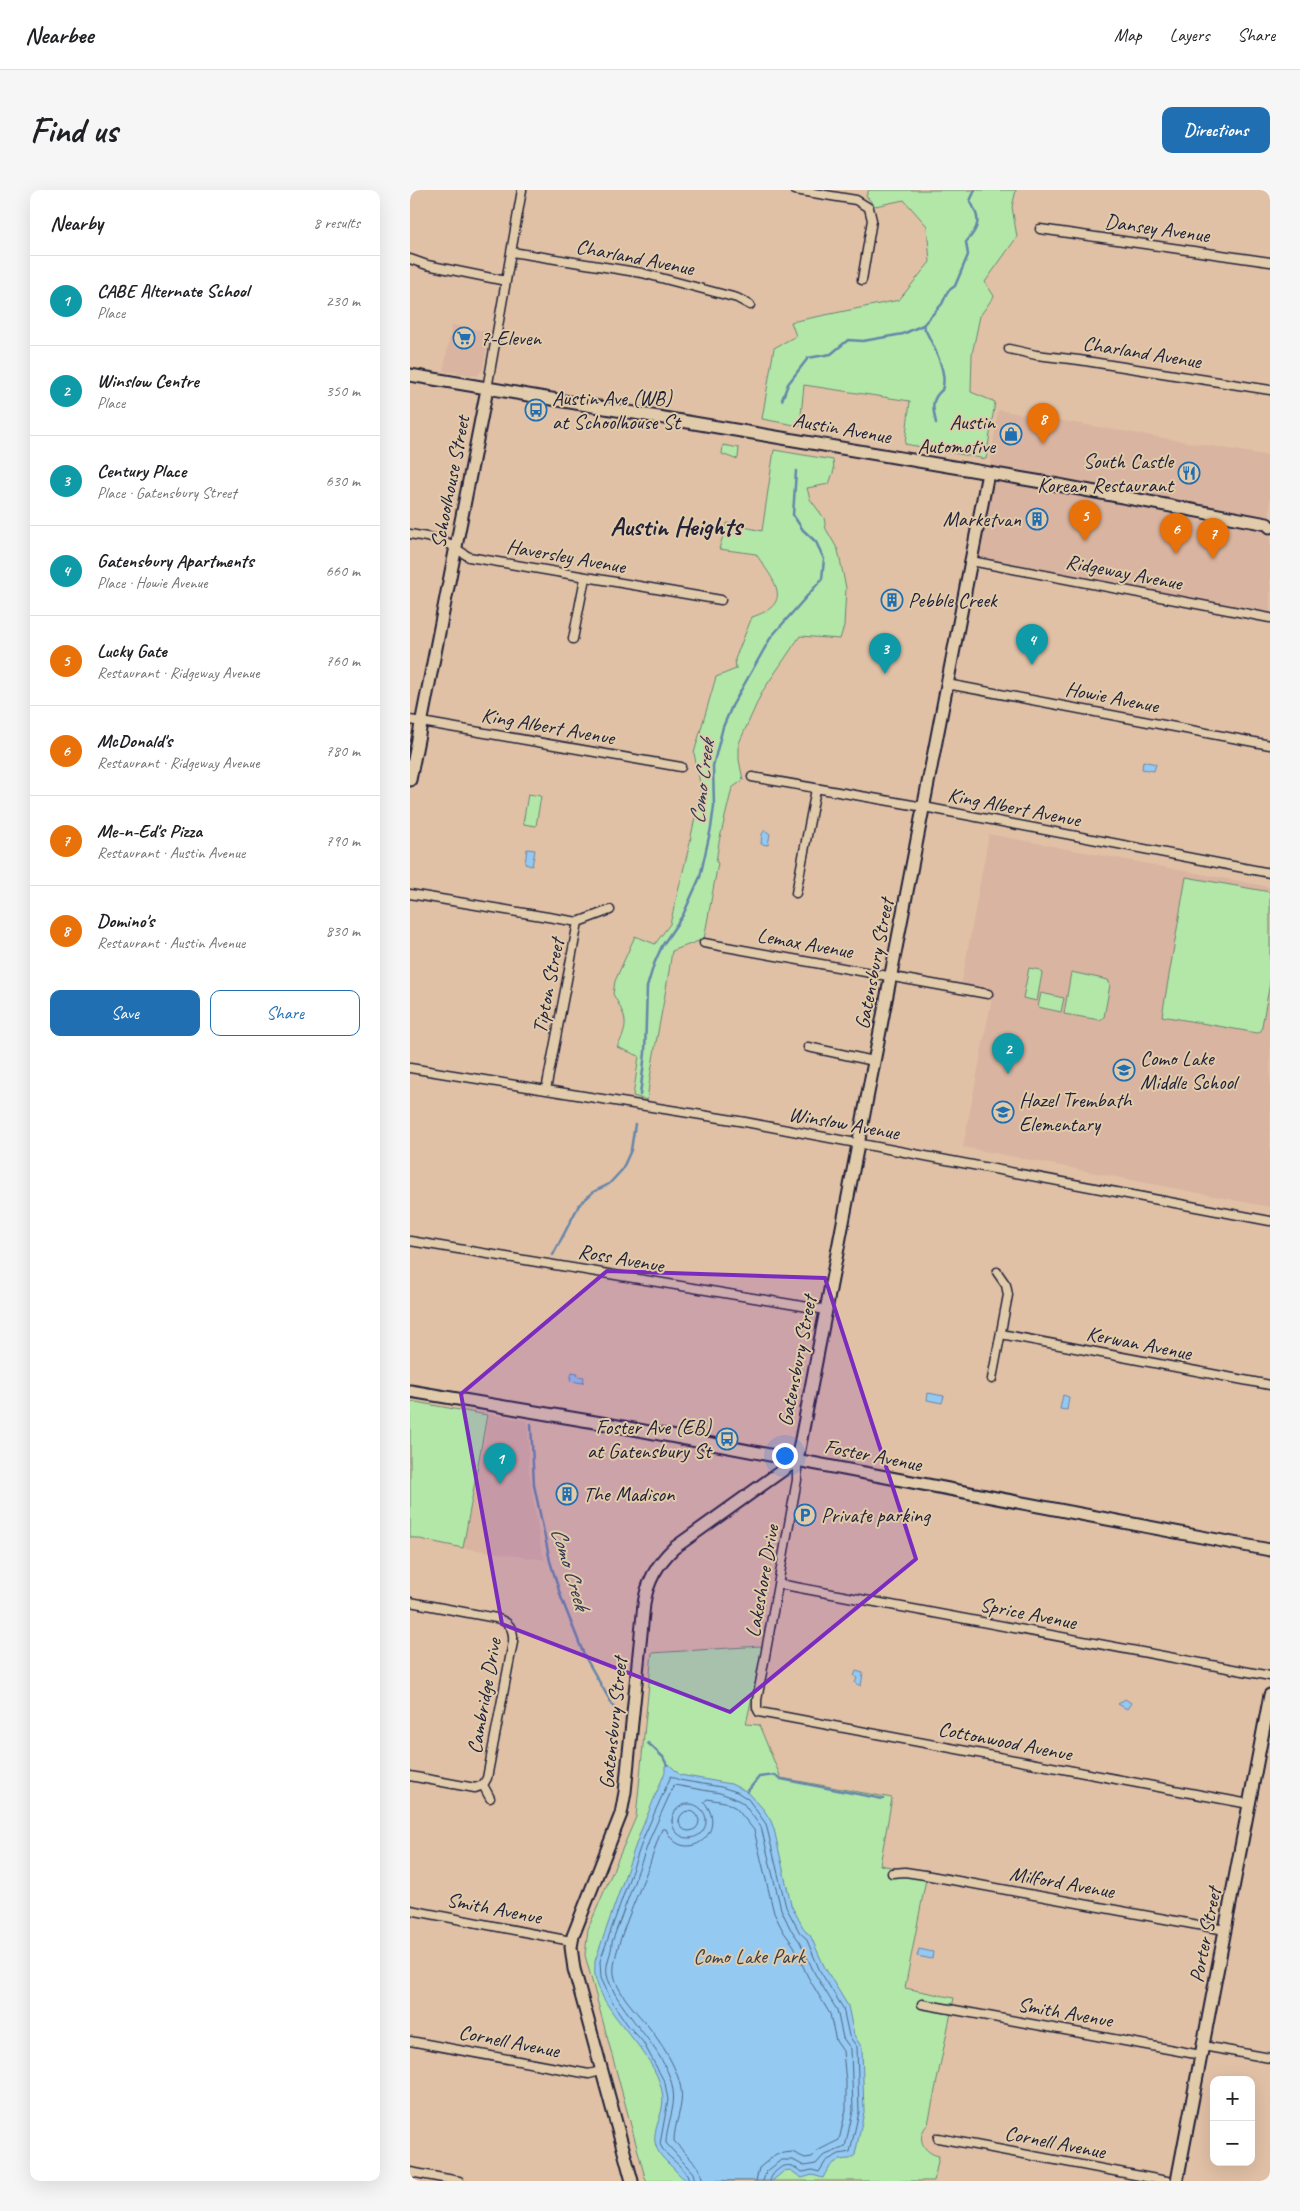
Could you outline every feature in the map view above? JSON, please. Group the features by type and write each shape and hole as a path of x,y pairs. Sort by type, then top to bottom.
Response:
{"street":[{"name":"Schoolhouse Street","path":"410,780 416,721 457,548 522,190"},
{"path":"795,190 856,200 869,208 872,220 862,280"},
{"name":"Dansey Avenue","path":"1040,229 1270,262"},
{"name":"Charland Avenue","path":"512,252 642,273 737,298 750,305"},
{"path":"410,260 506,281"},
{"name":"Charland Avenue","path":"1009,349 1036,355 1270,390"},
{"name":"Austin Avenue","path":"410,375 655,415 988,473 1269,525"},
{"name":"Gatensbury Street","path":"632,2181 574,1970 572,1941 621,1814 644,1604 653,1574 674,1548 796,1460 988,473"},
{"name":"Haversley Avenue","path":"410,534 443,540 469,557 721,600"},
{"name":"Ridgeway Avenue","path":"971,561 1270,618"},
{"path":"573,639 585,578"},
{"name":"Howie Avenue","path":"947,684 1270,745"},
{"name":"King Albert Avenue","path":"416,721 681,767"},
{"name":"King Albert Avenue","path":"752,777 924,807 1270,873"},
{"path":"796,893 816,788"},
{"path":"410,894 578,922"},
{"name":"Tipton Street","path":"546,1090 578,922 610,910"},
{"name":"Lemax Avenue","path":"704,943 988,994"},
{"path":"808,1048 874,1060"},
{"name":"Winslow Avenue","path":"410,1068 745,1122 1270,1220"},
{"name":"Ross Avenue","path":"410,1241 826,1310"},
{"path":"992,1379 1008,1295 1006,1285 997,1272"},
{"name":"Kerwan Avenue","path":"1001,1334 1270,1386"},
{"name":"Foster Avenue","path":"410,1390 607,1424 1270,1550"},
{"name":"Lakeshore Drive","path":"757,1708 798,1480 796,1460"},
{"name":"Sprice Avenue","path":"779,1584 1270,1676"},
{"name":"Cambridge Drive","path":"410,1602 496,1618 509,1624 512,1628 513,1642 487,1778 483,1786"},
{"name":"Porter Street","path":"1177,2181 1270,1695"},
{"name":"Cottonwood Avenue","path":"757,1708 762,1713 1249,1804"},
{"path":"410,1776 475,1788 483,1786 490,1798"},
{"name":"Milford Avenue","path":"892,1874 904,1872 925,1875 1225,1930"},
{"name":"Smith Avenue","path":"410,1910 572,1941"},
{"name":"Smith Avenue","path":"922,2004 1202,2050 1270,2058"},
{"name":"Cornell Avenue","path":"410,2041 589,2074 602,2071"},
{"name":"Cornell Avenue","path":"938,2138 1167,2181"},
{"path":"410,2172 459,2181"}],"highlighted area":[{"path":"607,1271 825,1278 916,1559 730,1712 502,1624 461,1394"}],"shaded area":[{"path":"452,325 490,332 483,369 478,376 443,371"},
{"path":"998,410 1270,456 1270,612 976,558"},
{"name":"Como Lake Middle School","path":"989,834 1270,887 1270,1207 963,1147 993,992 961,986"},
{"path":"490,1414 528,1421 529,1471 541,1549 545,1560 463,1548"}],"green space":[{"path":"869,190 1016,190 1012,207 1017,237 985,282 994,296 980,316 972,354 971,392 995,402 986,459 905,444 910,401 804,385 800,426 762,419 774,348 796,336 791,322 899,300 930,262 927,226 904,200 875,206 866,196"},
{"path":"723,445 739,448 738,458 735,459 722,454"},
{"path":"774,450 833,460 834,470 829,484 807,488 810,499 824,518 826,529 838,550 846,588 844,626 840,639 800,636 762,692 739,743 739,760 743,780 732,788 719,842 716,862 718,863 704,939 672,951 647,1100 633,1096 639,1056 617,1047 624,1032 625,1020 613,994 615,981 635,936 655,944 670,924 701,788 694,753 716,677 736,669 735,659 752,617 774,605 777,598 774,582 756,554 719,549 727,523 762,531"},
{"path":"528,794 541,796 536,826 523,824"},
{"path":"1186,877 1270,892 1270,983 1261,1031 1257,1033 1162,1016"},
{"path":"1029,968 1040,970 1042,973 1037,1001 1023,998"},
{"path":"1071,972 1108,980 1110,985 1104,1017 1100,1020 1064,1014"},
{"path":"1041,993 1064,998 1061,1012 1038,1007"},
{"path":"410,1401 487,1415 463,1548 410,1537"},
{"name":"Como Lake Park","path":"761,1646 763,1648 746,1724 759,1725 781,1778 892,1798 880,1865 927,1874 905,1988 954,1998 928,2124 922,2134 925,2148 939,2156 934,2181 646,2181 585,1955 588,1929 636,1817 652,1653"}],"water":[{"path":"1143,761 1156,764 1154,771 1142,769"},
{"path":"765,830 770,834 768,845 761,844 762,834"},
{"path":"527,849 535,850 532,866 525,864"},
{"path":"572,1372 578,1373 577,1376 584,1377 583,1383 570,1381"},
{"path":"928,1393 944,1396 942,1403 927,1400"},
{"path":"1063,1395 1069,1397 1067,1410 1060,1409"},
{"path":"856,1671 863,1673 861,1686 855,1683 857,1678 854,1676"},
{"path":"1125,1699 1131,1703 1127,1709 1118,1704"},
{"path":"669,1764 680,1775 731,1784 748,1792 764,1810 774,1829 791,1905 805,1931 810,1935 825,1968 848,2006 854,2035 862,2048 864,2112 855,2155 850,2159 840,2160 833,2164 823,2178 812,2175 802,2178 790,2170 784,2171 772,2181 686,2180 660,2154 656,2145 656,2129 663,2102 662,2091 657,2076 649,2062 619,2022 602,1995 595,1978 595,1961 640,1833 665,1772 665,1766"},
{"path":"919,1949 933,1952 932,1959 917,1956"}],"waterway":[{"name":"Como Creek","path":"782,400 788,384 808,358 831,354 848,340 863,341 903,334 923,325 942,304 948,291 955,286 968,255 966,242 974,232 977,223 976,213 970,201 975,190"},
{"path":"923,325 938,357 943,374 942,390 936,397 933,405 936,423"},
{"name":"Como Creek","path":"640,1095 645,1053 647,987 662,946 683,915 700,877 714,806 713,766 723,727 732,706 771,637 822,579 824,559 816,542 803,530 793,515 796,471"},
{"name":"Como Creek","path":"553,1255 579,1205 593,1192 609,1184 622,1170 631,1150 635,1124"},
{"name":"Como Creek","path":"531,1424 534,1485 550,1561 561,1597 584,1655 616,1711"},
{"name":"Como Creek","path":"648,1743 663,1757 667,1765"},
{"path":"747,1792 759,1777 775,1775 781,1779 883,1799"}],"place":[{"name":"7-Eleven","path":"464,338"},
{"name":"Austin Ave (WB) at Schoolhouse St","path":"536,410"},
{"name":"Austin Automotive","path":"1011,434"},
{"name":"Domino's","path":"1043,444"},
{"name":"South Castle Korean Restaurant","path":"1189,473"},
{"name":"Marketvan","path":"1037,519"},
{"name":"Lucky Gate","path":"1085,541"},
{"name":"McDonald's","path":"1176,554"},
{"name":"Me-n-Ed's Pizza","path":"1213,559"},
{"name":"Pebble Creek","path":"892,600"},
{"name":"Gatensbury Apartments","path":"1032,665"},
{"name":"Century Place","path":"885,674"},
{"name":"Como Lake Middle School","path":"1124,1070"},
{"name":"Winslow Centre","path":"1008,1074"},
{"name":"Hazel Trembath Elementary","path":"1003,1112"},
{"name":"Foster Ave (EB) at Gatensbury St","path":"727,1439"},
{"name":"CABE Alternate School","path":"500,1484"},
{"name":"The Madison","path":"567,1494"},
{"name":"Private parking","path":"805,1515"}],"district":[{"name":"Austin Heights","path":"676,526"}]}
